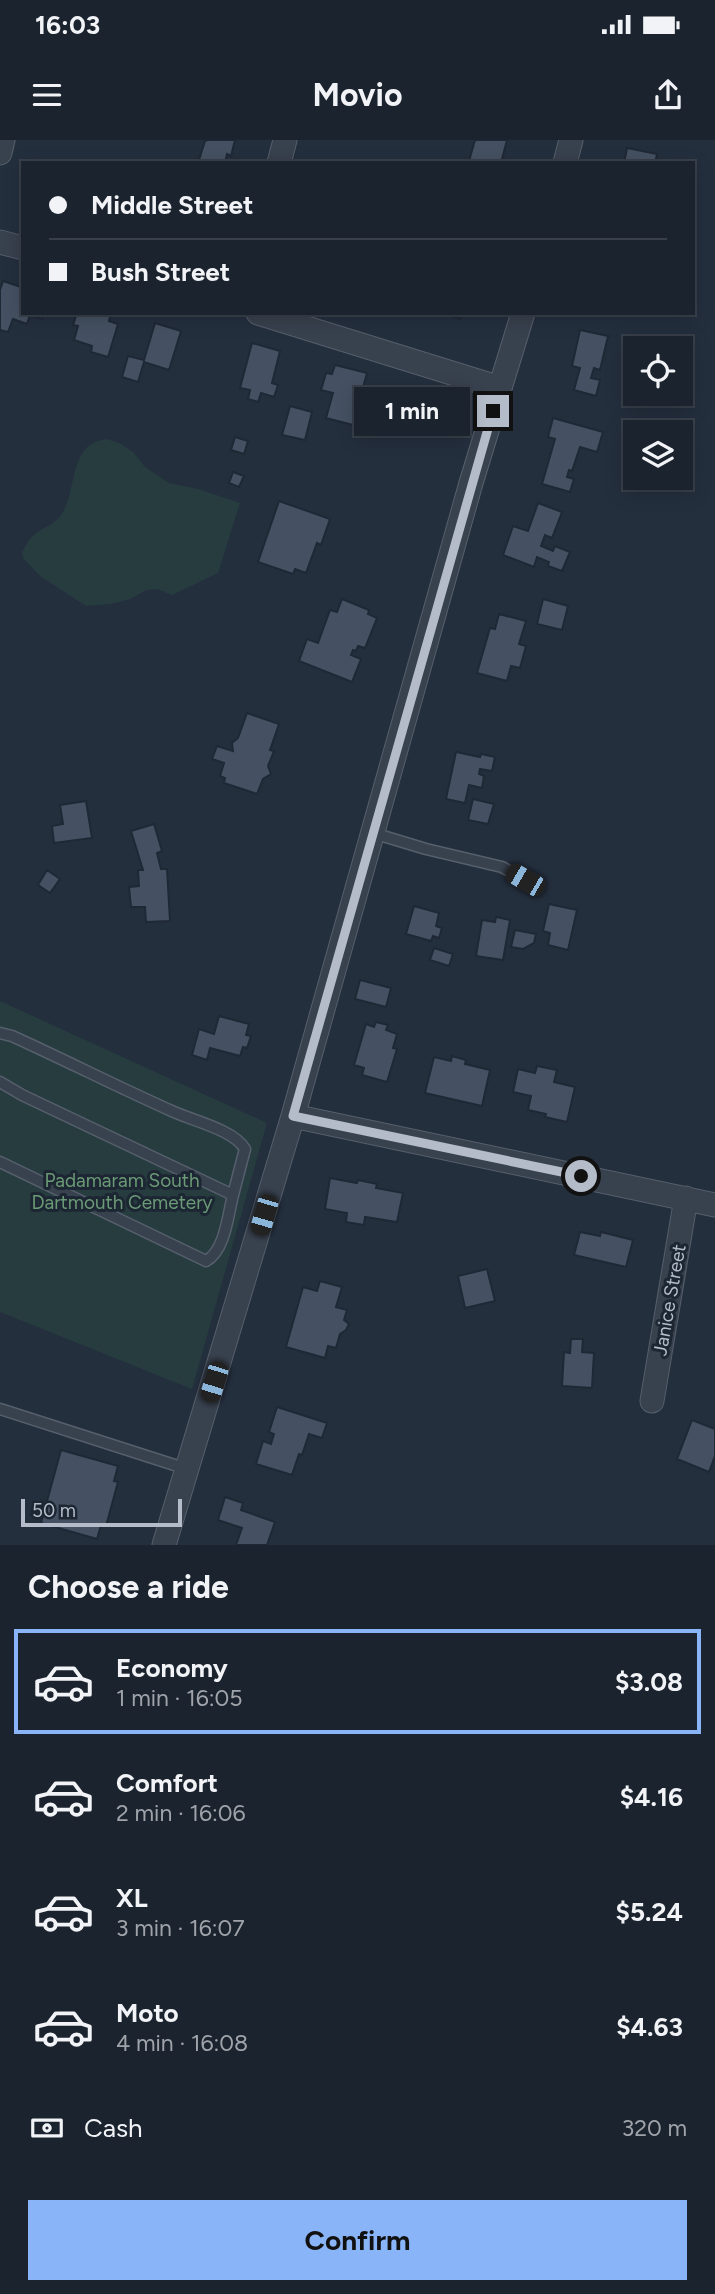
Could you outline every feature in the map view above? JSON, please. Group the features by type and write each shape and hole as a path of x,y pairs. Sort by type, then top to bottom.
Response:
{"street":[{"path":"0,153 3,140"},
{"path":"280,161 285,140"},
{"path":"566,161 571,140"},
{"path":"0,242 21,247"},
{"path":"264,315 500,388"},
{"path":"164,1545 293,1116 471,483 522,315"},
{"path":"293,1116 715,1205"},
{"name":"Janice Street","path":"652,1401 686,1198"}],"lane":[{"path":"373,833 502,867 525,880"},
{"path":"0,1033 222,1132 241,1143 244,1149 225,1230 213,1257 206,1261 0,1162"},
{"path":"0,1082 233,1195"},
{"path":"0,1409 187,1469"}],"green space":[{"path":"107,439 133,452 145,467 169,483 240,503 218,573 172,595 157,589 147,590 130,599 111,604 86,606 40,576 23,558 22,552 31,538 62,514 80,458 86,449 95,442"},
{"name":"Padamaram South Dartmouth Cemetery","path":"0,1001 267,1123 192,1389 0,1312"}],"building":[{"path":"235,140 231,156 227,154 225,161 199,161 205,141"},
{"path":"475,140 507,140 502,161 469,161"},
{"path":"627,148 657,154 655,161 624,161"},
{"path":"3,281 21,287 21,315 30,315 27,324 13,319 8,332 0,330 0,290"},
{"path":"76,315 110,315 109,321 118,324 108,357 91,352 92,346 74,340 78,326 73,325"},
{"path":"155,323 181,331 169,370 144,362 138,382 122,377 128,356 144,360"},
{"path":"580,330 608,336 600,370 594,368 591,378 600,380 596,396 574,390 580,368 572,366"},
{"path":"252,343 280,351 272,383 278,385 274,397 261,393 258,402 248,399 250,390 240,388"},
{"path":"335,365 367,373 353,425 326,418 333,393 321,390 326,373 332,374"},
{"path":"290,406 312,412 305,440 282,435"},
{"path":"553,418 603,432 597,452 580,447 572,471 569,470 567,477 574,479 570,492 542,484 555,439 548,437"},
{"path":"235,437 248,441 244,454 231,450"},
{"path":"233,472 244,476 239,487 229,483"},
{"path":"279,501 330,519 321,545 317,543 306,573 295,569 293,574 258,562"},
{"path":"538,503 562,512 552,538 545,535 541,546 553,551 555,546 570,552 562,571 548,566 549,562 537,557 534,567 503,555 513,526 528,531"},
{"path":"342,599 369,610 368,614 377,618 365,648 358,646 351,655 361,659 352,682 299,661 307,639 318,643 330,610 337,612"},
{"path":"543,599 568,606 562,630 537,624"},
{"path":"499,614 526,621 519,644 526,646 520,668 511,666 507,681 477,673 490,628 495,629"},
{"path":"247,713 279,724 270,750 274,751 268,766 271,774 263,779 257,794 224,783 225,778 220,776 224,763 212,759 217,746 233,751 232,743 238,738"},
{"path":"456,752 495,757 492,771 480,769 479,774 484,776 482,788 469,785 465,803 446,799"},
{"path":"473,799 494,804 488,824 468,820"},
{"path":"86,801 92,838 54,843 52,826 63,824 60,805"},
{"path":"154,824 162,851 157,853 161,869 167,869 170,921 146,922 145,907 131,907 129,887 139,886 138,870 143,870 131,831"},
{"path":"47,870 60,879 50,893 38,885"},
{"path":"549,904 577,910 568,950 548,945 550,933 543,931"},
{"path":"414,906 439,913 436,926 442,928 439,938 433,936 431,941 406,934"},
{"path":"496,917 510,920 503,960 476,956 482,920 495,922"},
{"path":"515,930 536,934 534,943 523,949 511,947"},
{"path":"434,948 453,954 449,966 430,960"},
{"path":"360,980 391,988 386,1007 355,999"},
{"path":"219,1016 249,1024 246,1035 251,1036 247,1048 243,1047 240,1056 210,1048 207,1060 192,1055 199,1029 214,1034"},
{"path":"376,1022 388,1025 386,1030 397,1034 393,1048 397,1049 387,1082 362,1075 364,1068 354,1065 366,1024 374,1027"},
{"path":"452,1056 466,1060 465,1064 490,1070 482,1106 425,1093 434,1057 451,1061"},
{"path":"537,1066 557,1070 554,1082 575,1087 567,1122 528,1110 531,1096 513,1092 518,1069 535,1073"},
{"path":"330,1178 357,1183 358,1180 377,1184 376,1188 403,1193 397,1222 365,1217 364,1225 346,1222 347,1213 325,1209"},
{"path":"580,1232 600,1236 601,1232 633,1240 626,1267 574,1255"},
{"path":"487,1269 495,1301 465,1308 458,1276"},
{"path":"320,1281 342,1287 336,1307 347,1310 344,1320 349,1324 340,1334 336,1348 328,1346 325,1358 286,1347 303,1287 317,1291"},
{"path":"571,1339 583,1339 582,1352 594,1353 592,1388 562,1386 564,1352 570,1353"},
{"path":"277,1407 327,1423 322,1438 309,1434 292,1475 256,1464 263,1441 271,1444 274,1434 269,1432"},
{"path":"692,1420 715,1429 715,1456 709,1472 677,1459"},
{"path":"61,1450 118,1466 114,1481 118,1482 106,1526 101,1525 97,1539 41,1523"},
{"path":"225,1497 243,1503 241,1510 275,1522 267,1545 236,1545 242,1528 218,1520"}],"route":[{"path":"493,411 293,1116 581,1176"}]}
